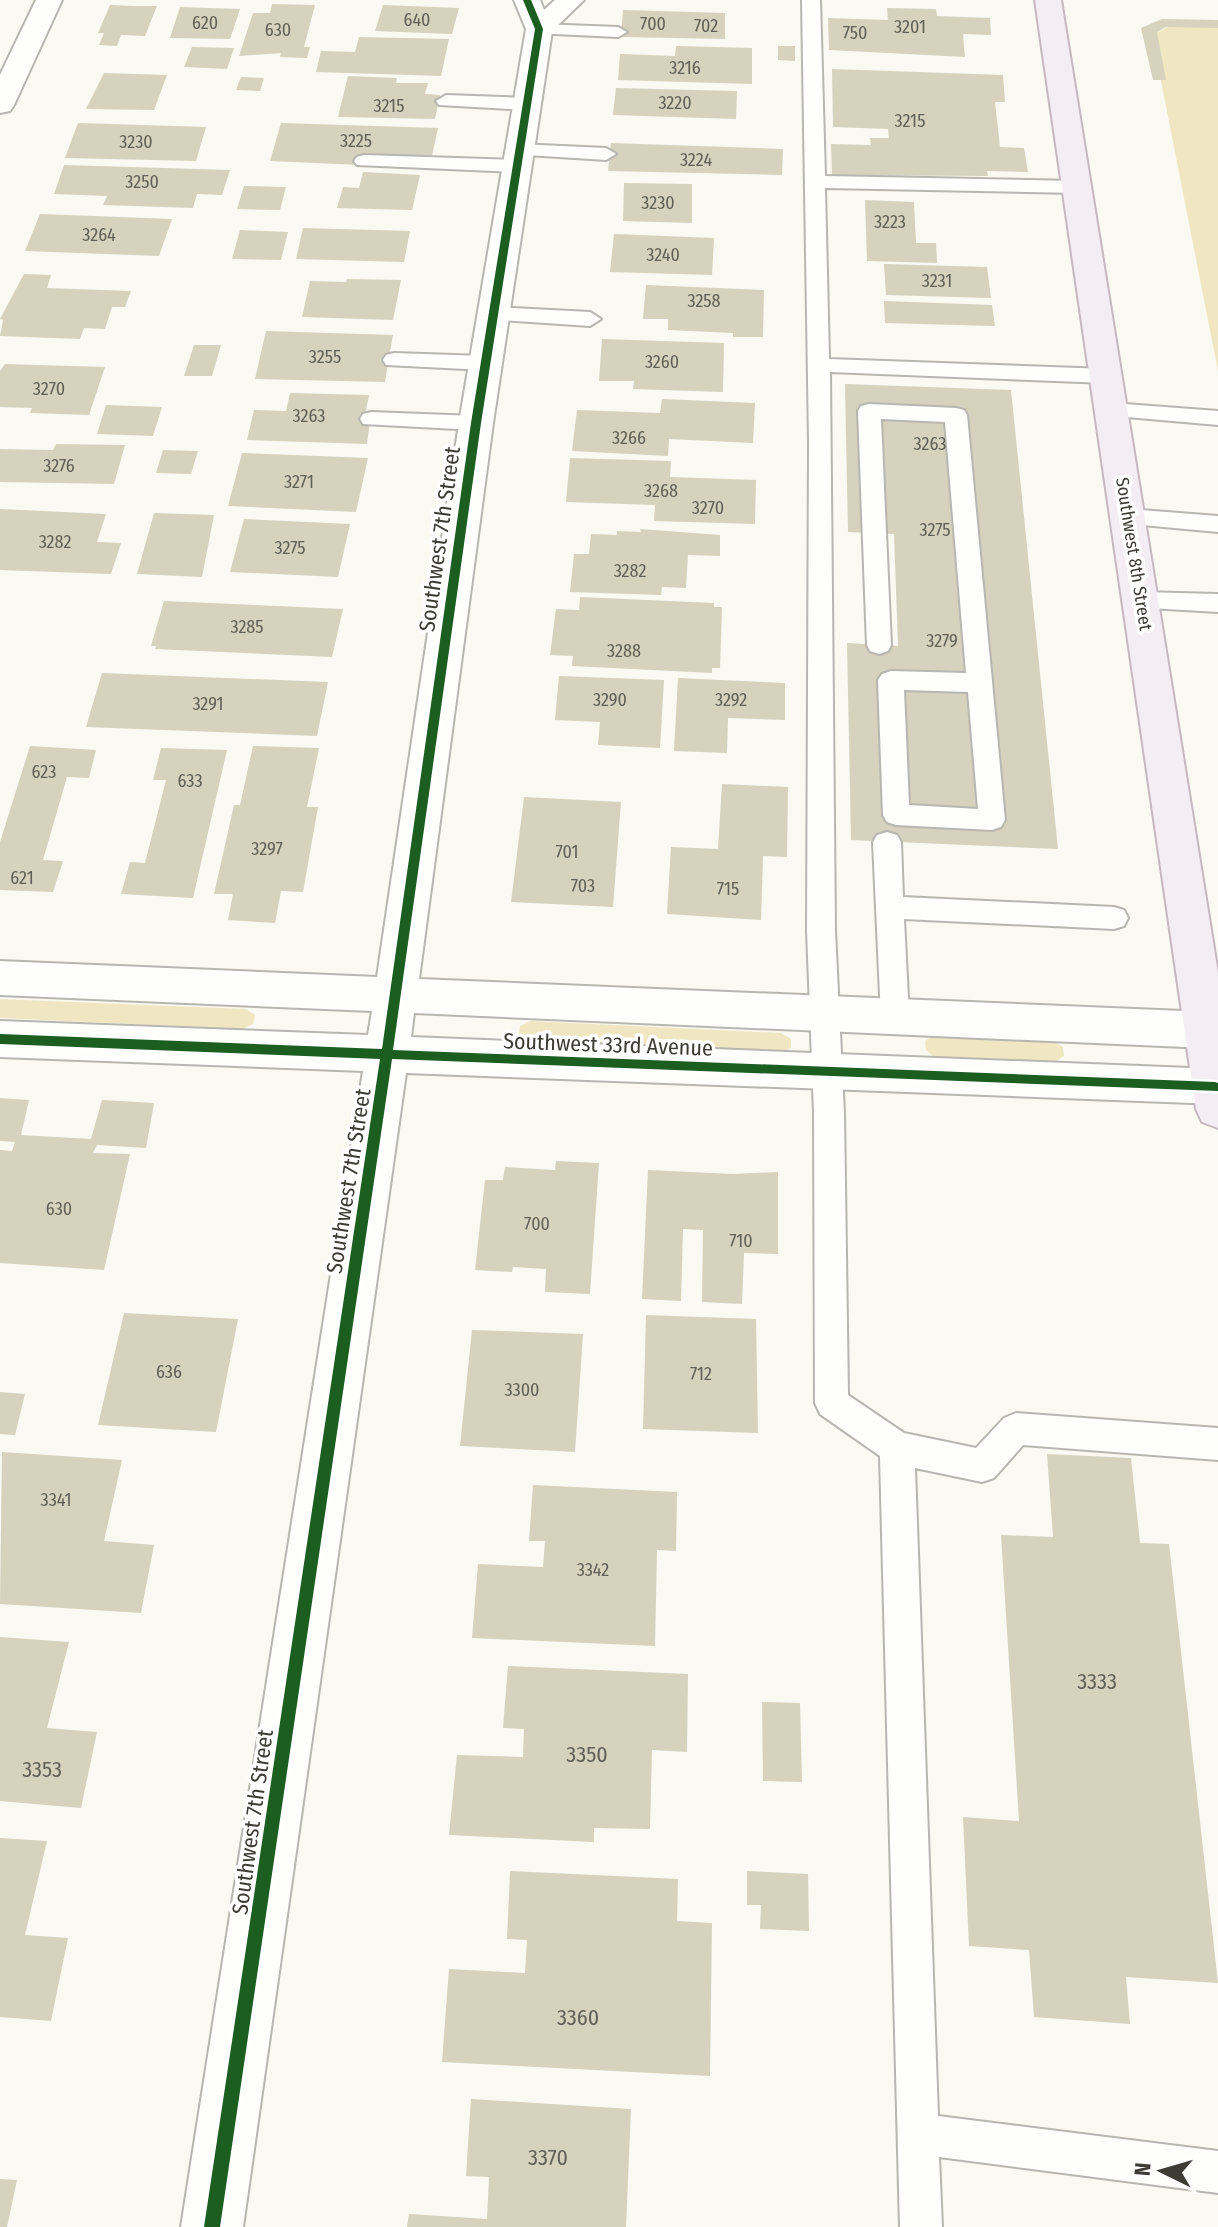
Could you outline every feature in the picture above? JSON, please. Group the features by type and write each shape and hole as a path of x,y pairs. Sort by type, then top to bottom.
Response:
{"main road":[{"name":"Southwest 8th Street","path":"1048,0 1216,1098"}],"street":[{"path":"0,105 49,0"},
{"path":"533,14 571,0"},
{"name":"Southwest 7th Street","path":"212,2227 387,1054 476,423 527,104 533,14"},
{"name":"Southwest 33rd Avenue","path":"0,978 1207,1030"},
{"name":"Southwest 33rd Avenue","path":"0,1039 828,1073 1216,1098"}],"lane":[{"path":"811,0 818,365 821,931 828,1073 832,1403 897,1448 982,1466 1016,1429 1218,1444"},
{"path":"533,14 618,32"},
{"path":"446,101 527,104"},
{"path":"364,161 606,154"},
{"path":"815,182 1076,187"},
{"path":"493,314 590,319"},
{"path":"394,360 485,363"},
{"path":"818,365 1110,393 1218,418"},
{"path":"879,645 869,411 956,415 992,820 896,815 891,680 979,683"},
{"path":"371,419 476,423"},
{"path":"1128,517 1218,524"},
{"path":"1141,601 1218,603"},
{"path":"887,842 895,1017"},
{"path":"890,907 1114,918"},
{"path":"897,1448 921,2227"},
{"path":"919,2134 1218,2172"}],"shaded area":[{"path":"1174,24 1218,25 1218,371 1152,35"},
{"path":"0,999 246,1009 255,1015 253,1024 242,1029 0,1018"},
{"path":"531,1021 781,1033 791,1039 791,1048 782,1052 528,1040 519,1035 520,1026"},
{"path":"933,1036 1052,1041 1063,1047 1064,1056 1053,1063 933,1056 926,1050 925,1041"}],"building":[{"path":"272,4 315,5 304,47 310,47 307,58 280,57 281,53 239,56 253,13 270,13"},
{"path":"110,5 157,6 145,36 121,35 117,46 99,45 104,33 98,33"},
{"path":"383,5 459,8 452,34 375,31"},
{"path":"180,7 240,9 230,39 170,38"},
{"path":"887,8 936,9 937,16 990,18 991,35 963,34 965,57 829,50 828,18 888,20"},
{"path":"623,10 725,13 725,39 621,37"},
{"path":"1162,19 1218,20 1218,28 1166,27 1157,32 1166,80 1153,80 1141,28"},
{"path":"359,37 449,39 441,76 316,72 321,51 355,52"},
{"path":"676,46 752,48 752,84 618,80 620,54 675,56"},
{"path":"778,46 795,46 795,61 778,60"},
{"path":"192,47 234,48 227,69 184,67"},
{"path":"832,69 1003,75 1005,102 995,102 1000,147 1024,148 1028,172 987,171 988,176 832,175 831,144 871,145 870,138 889,138 888,129 833,127"},
{"path":"104,73 167,75 154,110 86,109"},
{"path":"348,76 397,78 396,83 428,83 425,94 440,95 435,119 338,117"},
{"path":"241,77 264,78 260,91 236,90"},
{"path":"616,88 737,91 736,119 613,115"},
{"path":"78,123 206,127 196,161 65,158"},
{"path":"281,123 438,128 432,156 363,154 361,165 270,161"},
{"path":"611,143 783,149 782,175 608,171"},
{"path":"64,165 230,170 222,195 197,194 193,208 103,205 107,196 54,194"},
{"path":"363,172 420,175 412,210 337,208 343,187 359,188"},
{"path":"624,183 692,184 692,223 623,221"},
{"path":"244,186 286,187 280,210 237,209"},
{"path":"865,200 914,202 916,243 936,243 937,263 867,261"},
{"path":"40,214 172,219 159,256 25,251"},
{"path":"303,228 410,231 404,262 296,259"},
{"path":"240,230 288,232 281,260 232,259"},
{"path":"614,234 714,238 712,275 610,272"},
{"path":"884,264 987,267 991,298 886,295"},
{"path":"24,274 51,275 47,288 131,291 125,307 112,307 105,329 84,328 80,339 0,336 3,320 0,319"},
{"path":"347,279 401,280 393,320 302,317 310,281 346,282"},
{"path":"646,285 764,290 763,337 668,330 668,319 643,319"},
{"path":"884,301 992,305 995,326 885,323"},
{"path":"266,331 393,335 385,382 255,379"},
{"path":"602,339 724,343 723,392 633,389 634,381 599,381"},
{"path":"194,345 221,345 212,376 184,376"},
{"path":"5,364 105,367 89,415 30,413 32,408 0,407 0,371"},
{"path":"845,384 1011,390 1058,849 851,840 847,643 898,646 894,534 848,532"},
{"path":"290,393 369,395 364,421 370,421 367,444 247,440 254,410 286,411"},
{"path":"662,399 755,403 753,443 669,439 668,456 572,451 577,410 660,413"},
{"path":"106,405 162,407 153,436 97,434"},
{"path":"56,444 125,445 114,484 0,482 0,449 53,450"},
{"path":"163,450 198,451 191,474 156,473"},
{"path":"242,453 368,458 356,512 228,506"},
{"path":"570,458 671,461 670,477 756,480 755,524 654,521 655,505 566,502"},
{"path":"0,509 106,514 97,542 121,543 111,574 0,570"},
{"path":"154,513 214,515 202,577 137,574"},
{"path":"244,519 350,524 338,577 230,572"},
{"path":"640,529 720,535 720,556 688,555 686,588 662,587 661,595 570,592 574,554 589,554 591,534 617,535 617,531 641,532"},
{"path":"580,597 714,603 714,607 722,607 720,668 712,668 712,673 572,666 573,656 550,655 556,609 579,610"},
{"path":"164,601 343,609 332,657 155,649 156,646 151,646"},
{"path":"102,673 328,682 317,736 86,727"},
{"path":"559,676 664,680 660,748 598,745 600,722 555,720"},
{"path":"678,678 785,683 785,720 728,718 727,753 674,751"},
{"path":"30,746 96,750 89,778 67,777 43,860 63,861 53,892 0,890 0,842"},
{"path":"253,746 319,748 307,807 318,807 303,892 281,891 275,923 228,920 233,894 214,894 234,805 240,805"},
{"path":"161,748 227,750 193,898 121,894 130,862 145,863 166,780 153,780"},
{"path":"722,784 788,787 787,857 763,856 761,920 667,914 671,847 718,849"},
{"path":"524,797 621,802 613,907 511,902"},
{"path":"0,1098 29,1100 21,1135 91,1139 102,1100 154,1103 146,1148 97,1145 93,1153 130,1154 104,1270 0,1263 0,1150 12,1151 15,1142 0,1141"},
{"path":"556,1161 599,1163 590,1294 545,1292 546,1269 513,1267 512,1272 475,1270 485,1180 503,1180 505,1167 555,1170"},
{"path":"648,1170 733,1174 778,1172 778,1254 744,1253 742,1304 702,1302 703,1230 683,1229 681,1301 642,1299"},
{"path":"124,1313 238,1319 216,1432 98,1425"},
{"path":"646,1315 756,1319 758,1433 643,1429"},
{"path":"472,1330 583,1334 575,1452 460,1446"},
{"path":"0,1392 25,1394 15,1435 0,1434"},
{"path":"2,1452 122,1460 104,1541 154,1545 141,1613 0,1604"},
{"path":"1047,1454 1131,1458 1140,1543 1169,1544 1218,1983 1126,1977 1130,2024 1034,2017 1029,1950 969,1946 963,1817 1019,1821 1001,1535 1053,1537"},
{"path":"533,1485 677,1492 676,1551 657,1550 655,1646 472,1638 478,1564 543,1567 545,1541 529,1541"},
{"path":"0,1637 69,1642 47,1728 97,1732 81,1808 0,1801"},
{"path":"508,1666 688,1674 687,1752 652,1750 650,1829 594,1828 594,1842 449,1835 457,1755 523,1757 524,1729 503,1728"},
{"path":"762,1702 800,1703 802,1782 763,1781"},
{"path":"0,1838 47,1841 25,1935 68,1938 51,2021 0,2017"},
{"path":"510,1871 678,1879 677,1921 712,1923 710,2076 442,2062 449,1969 525,1973 527,1940 507,1939"},
{"path":"747,1871 808,1874 809,1931 760,1929 761,1905 747,1905"},
{"path":"471,2099 631,2109 626,2227 407,2227 409,2214 487,2219 489,2177 466,2176"},
{"path":"0,2179 17,2180 7,2227 0,2227"}],"cycle path":[{"path":"212,2227 387,1054 476,423 539,29 527,0"},
{"path":"0,1039 1215,1087"}]}
